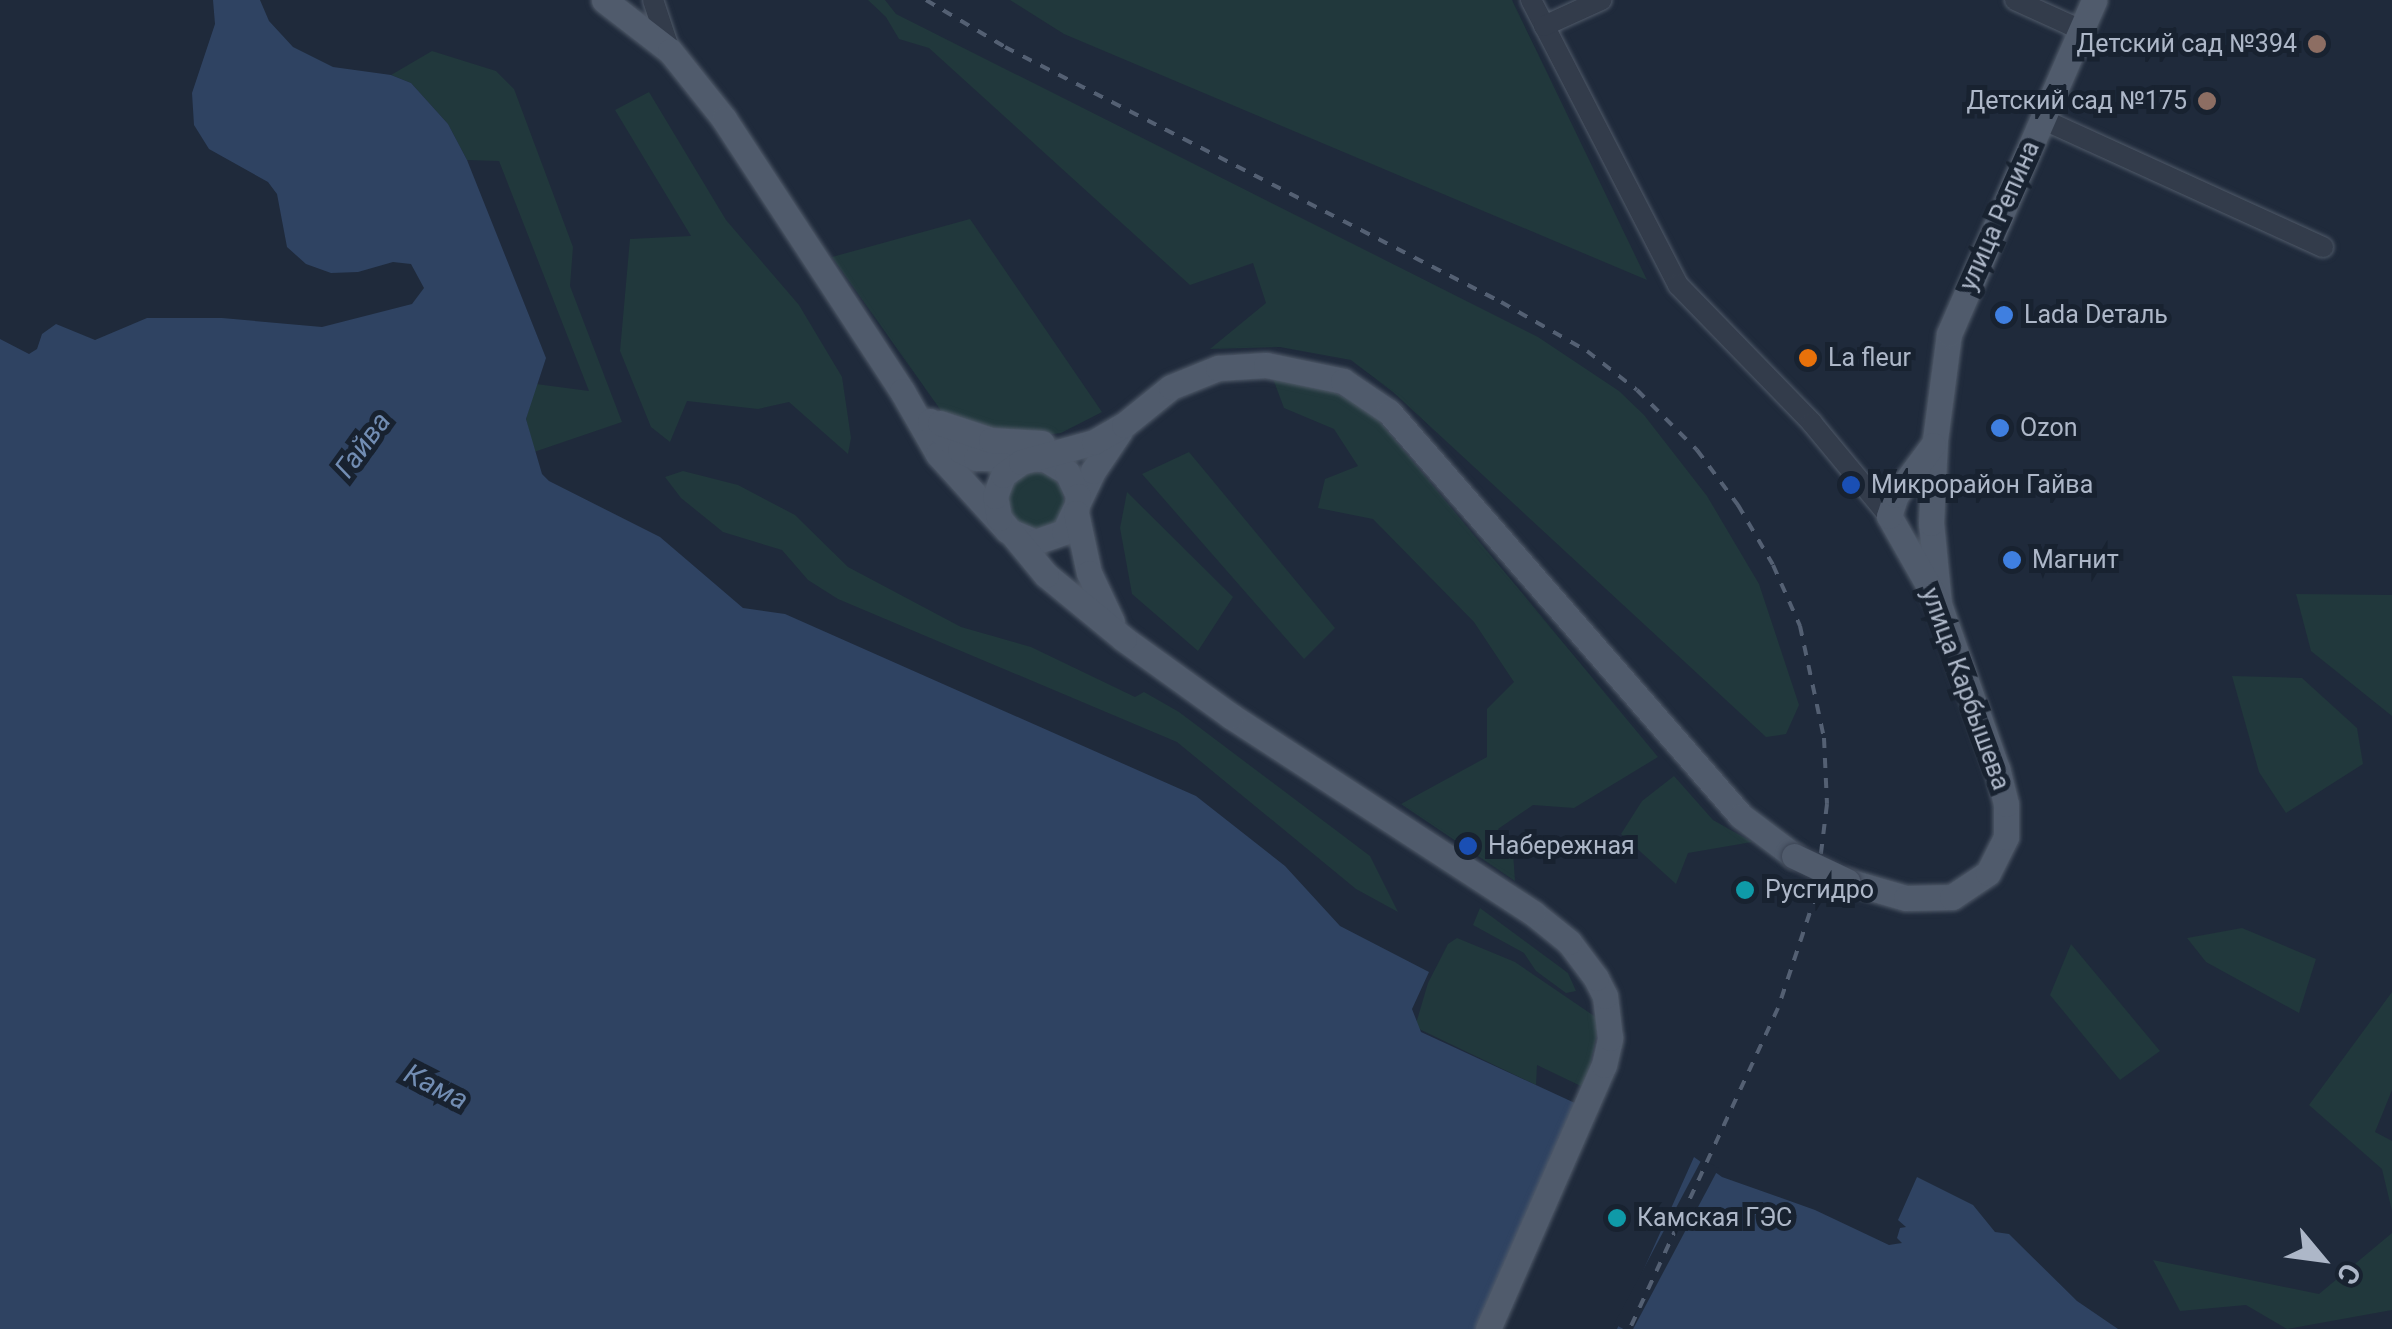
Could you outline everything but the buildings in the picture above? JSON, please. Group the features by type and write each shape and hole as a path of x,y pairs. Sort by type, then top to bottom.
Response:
{"main road":[{"path":"604,0 670,50 724,119 947,466 1046,575 1124,639 1390,822 1498,888 1584,958 1604,996 1610,1038 1604,1065 1488,1329"},
{"name":"улица Репина","path":"1939,604 1931,523 1934,440 1948,334 2094,0"},
{"name":"улица Карбышева","path":"1028,460 1079,448 1124,425 1171,387 1218,368 1266,364 1343,381 1388,412 1741,816 1794,856 1847,881 1906,898 1944,899 1976,885 2002,850 2006,804 1998,769 1939,604 1889,516"},
{"path":"902,391 930,419 960,432 1008,443 1073,440 1124,425"},
{"path":"902,391 967,454 996,462 1045,460 1068,472 1076,487 1076,513 1095,591 1124,639"},
{"name":"улица Карбышева","path":"1076,513 1093,471 1124,425"},
{"path":"1889,516 1905,482 1924,463 1934,440"},
{"path":"1028,460 1008,470 996,489 996,511 1008,530 1020,539 1043,542 1064,532 1076,513"},
{"path":"1904,539 1931,523"}],"street":[{"path":"653,0 670,50"},
{"name":"улица Карбышева","path":"1531,0 1678,285 1866,486 1889,516"},
{"path":"1544,26 1601,0"},
{"path":"2015,0 2081,30"},
{"path":"2042,120 2323,246"},
{"path":"1866,486 1905,482"}],"green space":[{"path":"868,0 885,0 896,14 1538,337 1619,391 1644,415 1707,496 1759,584 1799,705 1786,734 1766,737 1393,392 1351,360 1280,347 1210,349 1266,303 1253,263 1190,285 929,48 899,39 886,17"},
{"path":"1010,0 1512,0 1647,280 1064,34"},
{"path":"432,51 496,71 514,89 573,247 570,286 622,422 534,452 526,419 536,384 589,391 499,161 467,160 448,124 411,83 391,75"},
{"path":"649,92 726,220 799,305 842,377 851,438 848,454 789,402 758,409 687,401 670,442 651,427 620,351 630,239 691,236 615,110"},
{"path":"970,219 1102,412 1061,433 1023,438 942,412 832,257"},
{"path":"1272,376 1328,389 1371,411 1658,757 1574,808 1533,805 1498,829 1513,852 1515,881 1401,804 1487,757 1487,709 1514,682 1474,622 1373,519 1318,508 1325,479 1358,466 1334,429 1284,408"},
{"path":"1189,452 1335,628 1304,659 1142,474"},
{"path":"683,471 738,485 795,515 848,567 961,627 1031,647 1135,697 1144,692 1179,712 1370,856 1398,912 1356,889 1177,742 838,599 808,580 782,550 723,532 681,498 665,477"},
{"path":"1035,472 1055,481 1064,501 1055,521 1035,530 1015,521 1006,501 1015,481"},
{"path":"1127,492 1233,597 1198,651 1132,594 1120,528"},
{"path":"2296,594 2392,595 2392,716 2311,651"},
{"path":"2232,676 2302,678 2357,728 2363,764 2286,813 2259,772"},
{"path":"1674,776 1713,820 1752,842 1688,853 1676,884 1621,834 1642,801"},
{"path":"1480,908 1568,973 1576,991 1566,993 1536,971 1524,953 1473,925"},
{"path":"2242,928 2316,959 2299,1013 2206,962 2187,938"},
{"path":"1457,938 1515,962 1600,1020 1585,1088 1537,1065 1536,1085 1415,1027 1428,983 1448,944"},
{"path":"2071,944 2160,1051 2120,1080 2050,995"},
{"path":"2392,992 2392,1090 2375,1132 2392,1141 2392,1211 2382,1169 2309,1105"},
{"path":"2392,1233 2392,1310 2287,1329 2246,1305 2180,1311 2153,1260 2319,1294"}],"water":[{"path":"213,0 260,0 269,21 293,47 333,67 391,75 411,83 448,124 467,160 546,358 526,419 542,474 549,481 660,537 743,608 785,614 1196,796 1285,866 1340,926 1429,972 1412,1009 1421,1032 1577,1104 1476,1329 0,1329 0,339 29,354 37,349 42,334 56,324 95,340 147,318 222,318 322,327 412,304 424,288 411,264 393,262 358,272 331,273 306,264 287,247 277,194 268,182 209,149 194,125 192,93 215,24"},
{"path":"1694,1157 1722,1177 1815,1210 1889,1245 1902,1243 1897,1238 1900,1228 1906,1227 1898,1220 1917,1177 1973,1205 1995,1232 2009,1234 2077,1301 2118,1329 1617,1329"}],"pier":[{"path":"1702,1159 1719,1168 1633,1329 1614,1324"}],"railway":[{"path":"926,0 1005,47 1501,302 1587,351 1637,390 1697,450 1738,505 1773,565 1800,626 1824,738 1827,804 1816,894 1778,1008 1630,1329"}],"place":[{"name":"Детский сад №394","path":"2317,44"},
{"name":"Детский сад №175","path":"2207,101"},
{"name":"Lada Dеталь","path":"2004,315"},
{"name":"La fleur","path":"1808,358"},
{"name":"Ozon","path":"2000,428"},
{"name":"Микрорайон Гайва","path":"1851,485"},
{"name":"Магнит","path":"2012,560"},
{"name":"Набережная","path":"1468,846"},
{"name":"Русгидро","path":"1745,890"},
{"name":"Камская ГЭС","path":"1617,1218"}],"water label":[{"name":"Гайва","path":"363,445"},
{"name":"Кама","path":"436,1087"}]}
